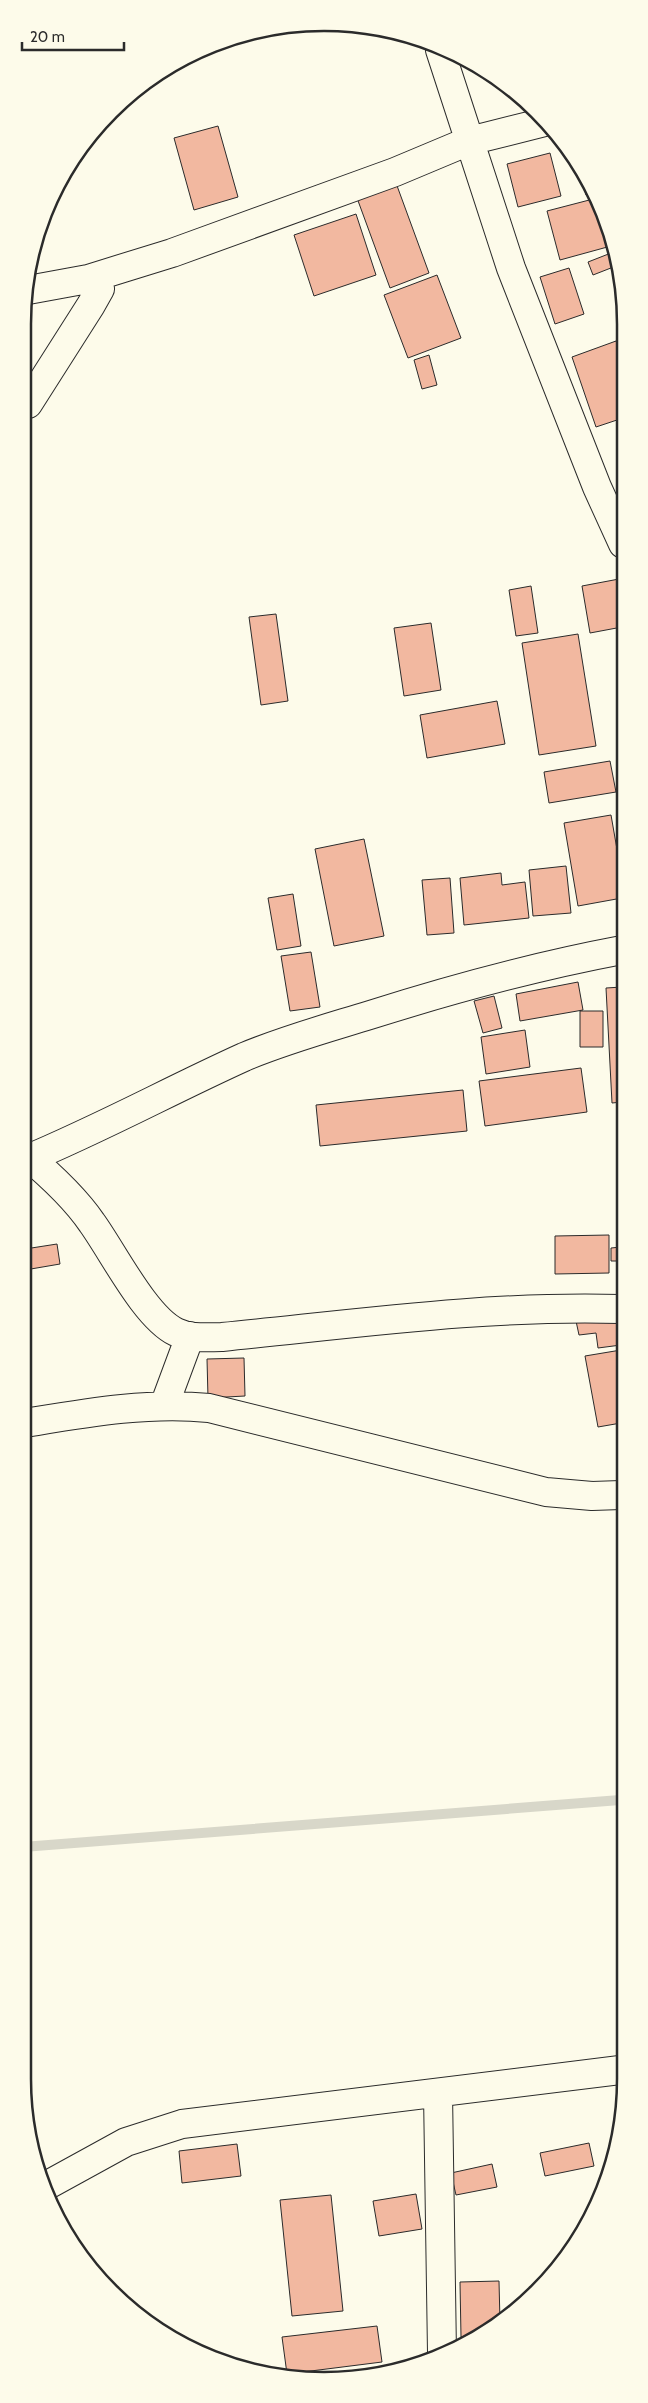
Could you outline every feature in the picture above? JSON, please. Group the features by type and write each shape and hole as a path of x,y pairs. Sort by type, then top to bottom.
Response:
{"street":[{"path":"442,56 510,268 617,533"},
{"path":"34,289 96,277 172,254 395,172 469,141 537,124"},
{"path":"31,399 100,289 96,277"},
{"path":"31,1155 263,1051 342,1023 455,989 560,961 617,951"},
{"path":"31,1161 61,1188 91,1221 125,1274 154,1313 176,1332 190,1336 222,1337 495,1311 579,1308 617,1309"},
{"path":"164,1406 190,1336"},
{"path":"31,1422 112,1409 164,1406 209,1408 546,1492 592,1496 617,1495"},
{"path":"51,2183 126,2142 182,2124 617,2070"},
{"path":"438,2093 442,2347"}],"building":[{"path":"218,126 238,197 194,210 174,138"},
{"path":"550,153 561,196 518,207 507,164"},
{"path":"396,183 429,273 390,288 357,198"},
{"path":"589,200 607,247 560,260 547,211"},
{"path":"356,214 376,275 314,296 294,235"},
{"path":"608,254 611,268 593,275 588,262"},
{"path":"569,268 584,314 555,324 540,277"},
{"path":"437,275 461,338 408,358 384,295"},
{"path":"616,341 617,420 596,427 572,357"},
{"path":"429,355 437,385 422,389 414,360"},
{"path":"617,579 617,628 590,633 582,586"},
{"path":"531,586 538,633 516,636 509,590"},
{"path":"276,614 288,701 261,705 249,617"},
{"path":"431,623 441,690 404,696 394,628"},
{"path":"578,634 596,746 539,755 522,643"},
{"path":"497,701 505,744 427,758 420,715"},
{"path":"610,761 616,792 549,803 544,772"},
{"path":"611,815 617,849 617,899 578,906 564,823"},
{"path":"364,839 384,936 334,946 315,849"},
{"path":"566,866 571,913 533,916 529,870"},
{"path":"501,873 502,885 525,882 529,918 464,925 460,878"},
{"path":"450,878 454,933 427,935 422,880"},
{"path":"293,894 301,946 277,950 268,898"},
{"path":"311,952 320,1007 290,1011 281,956"},
{"path":"578,982 583,1010 520,1021 516,994"},
{"path":"617,987 617,1102 612,1103 606,988"},
{"path":"494,996 502,1028 483,1033 474,1001"},
{"path":"580,1011 603,1011 603,1047 580,1047"},
{"path":"525,1030 530,1067 486,1074 481,1037"},
{"path":"581,1068 587,1112 485,1126 479,1081"},
{"path":"463,1090 467,1131 320,1146 316,1105"},
{"path":"609,1235 609,1273 555,1274 555,1236"},
{"path":"57,1244 60,1264 31,1269 31,1248"},
{"path":"617,1247 617,1261 611,1261 611,1248"},
{"path":"617,1315 617,1346 598,1348 596,1333 579,1335 576,1321"},
{"path":"617,1351 617,1424 598,1427 585,1356"},
{"path":"244,1358 245,1396 208,1398 207,1359"},
{"path":"589,2143 594,2166 545,2176 540,2153"},
{"path":"237,2144 241,2176 182,2183 179,2151"},
{"path":"492,2164 497,2187 456,2195 451,2173"},
{"path":"416,2194 422,2229 379,2236 373,2201"},
{"path":"331,2195 343,2311 292,2316 280,2200"},
{"path":"499,2281 500,2313 462,2337 461,2337 460,2282"},
{"path":"377,2326 382,2362 309,2371 286,2369 282,2337"}],"waterway":[{"path":"31,1846 617,1800"}]}
